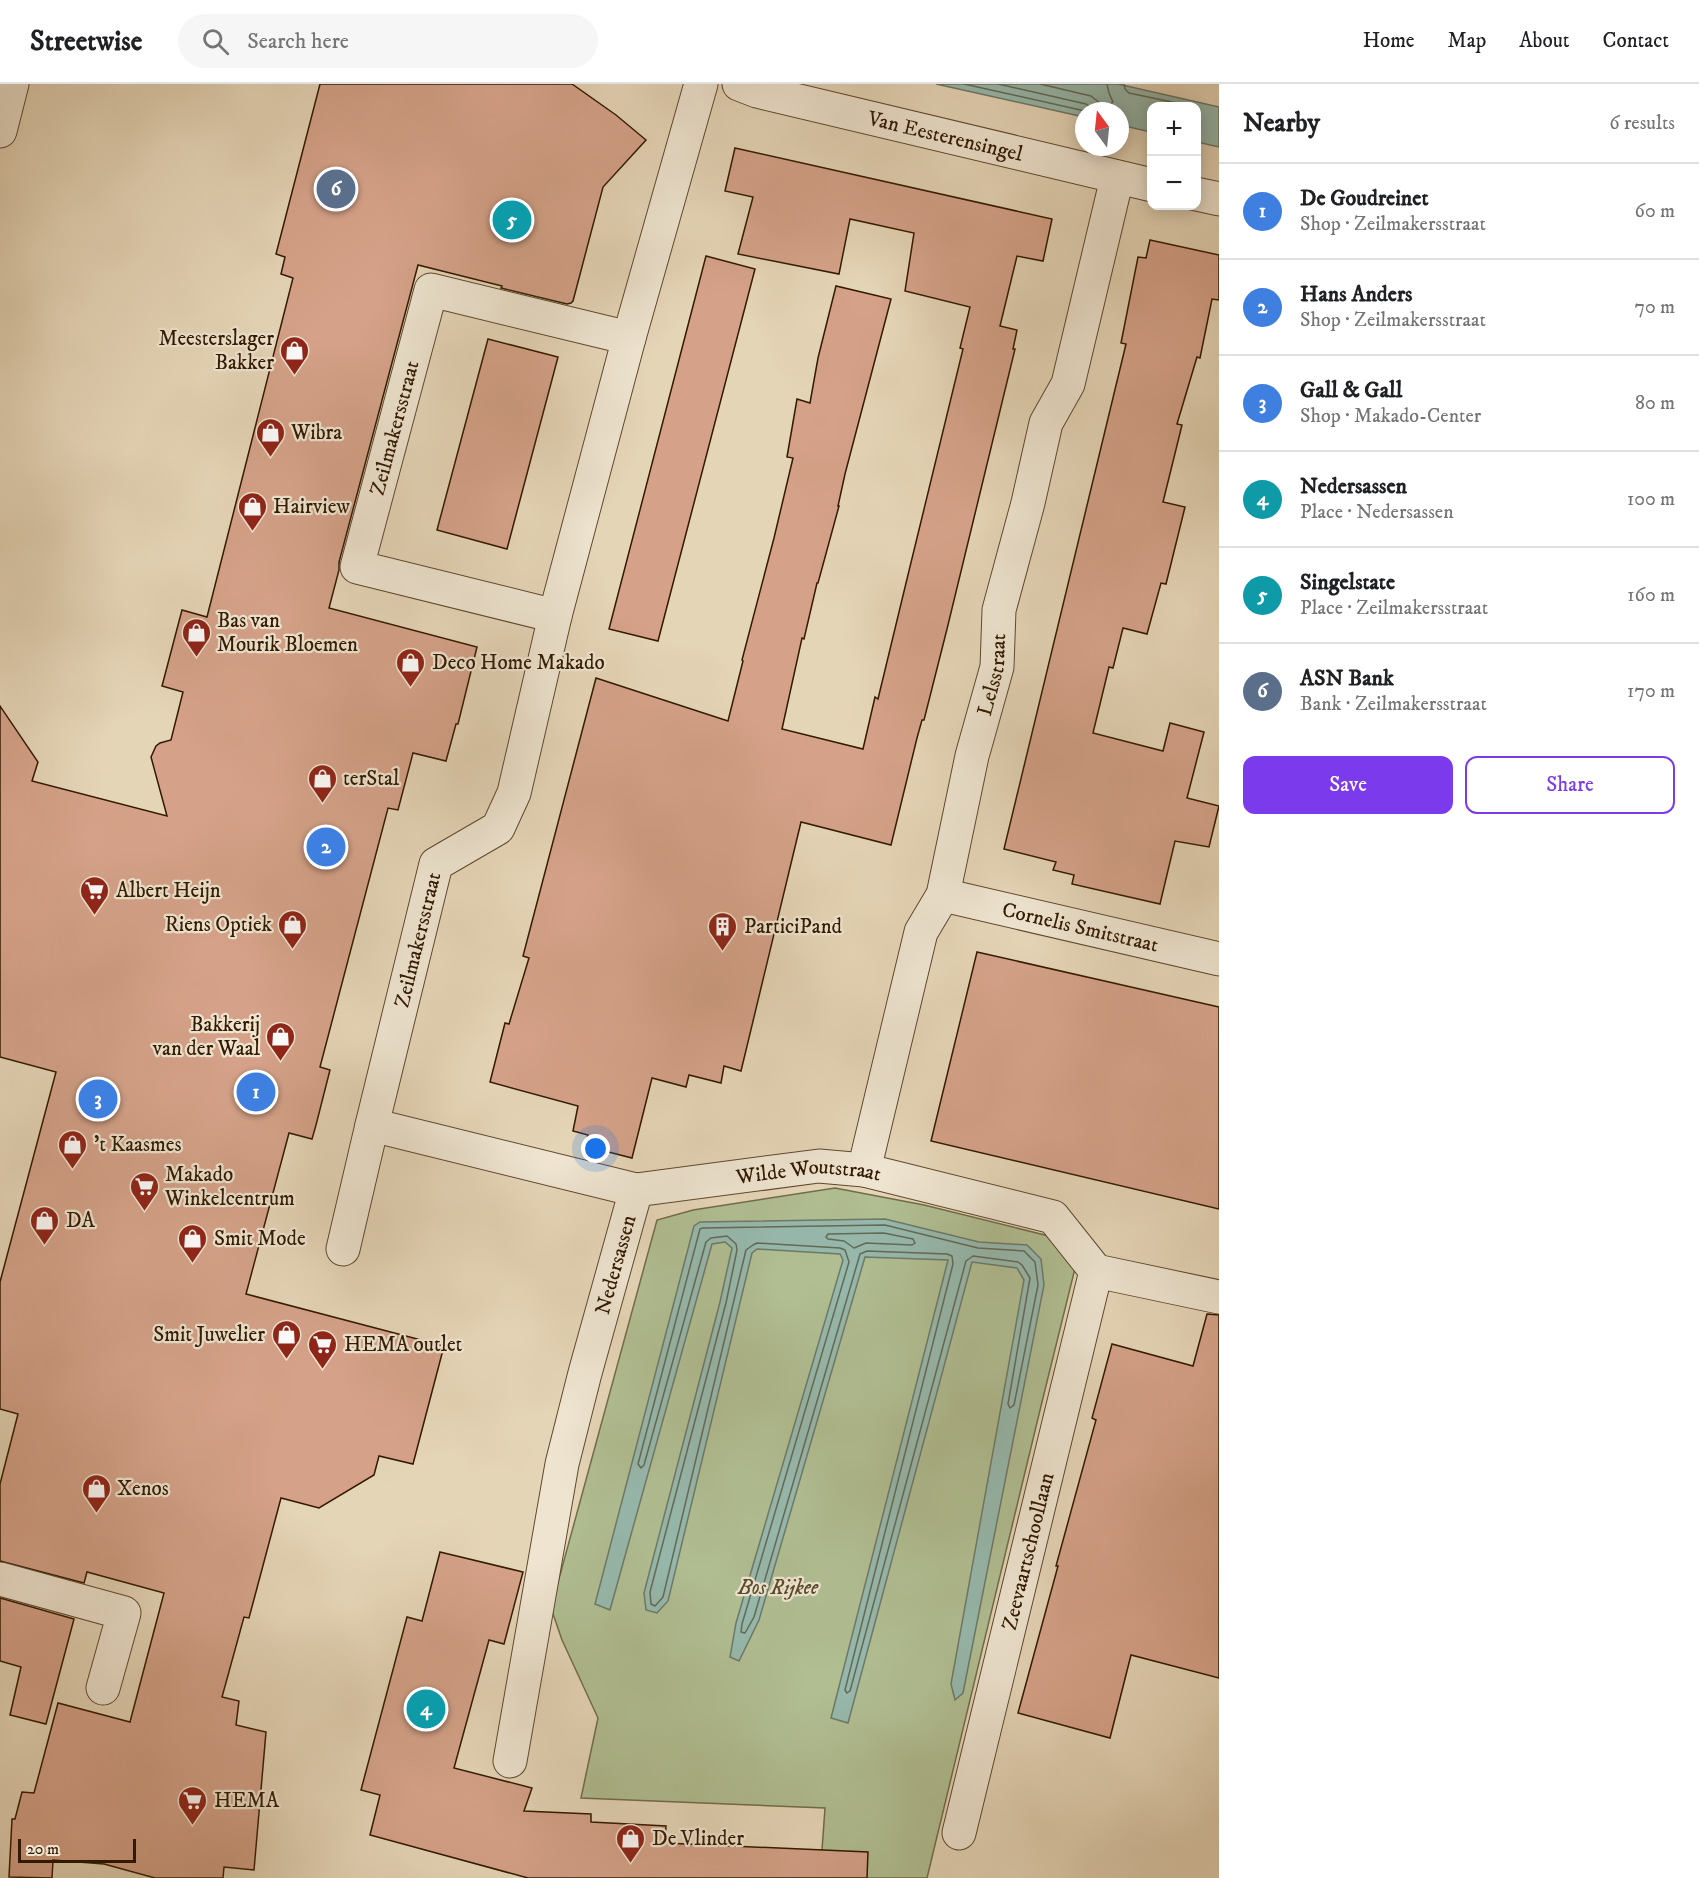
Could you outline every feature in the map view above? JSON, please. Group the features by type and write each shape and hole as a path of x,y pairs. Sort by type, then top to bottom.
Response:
{"street":[{"path":"0,131 12,84"},
{"name":"Zeilmakersstraat","path":"344,1249 436,864 498,828 514,793 555,616 629,338 701,84"},
{"name":"Van Eesterensingel","path":"739,84 757,91 1147,184"},
{"name":"Lelsstraat","path":"864,1170 921,932 942,895 972,756 997,667 999,610 1046,423 1068,384 1117,178"},
{"path":"1201,195 1219,200"},
{"name":"Zeilmakersstraat","path":"555,616 357,567 431,290 629,338"},
{"name":"Cornelis Smitstraat","path":"942,895 1219,959"},
{"name":"Wilde Woutstraat","path":"372,1125 636,1190 819,1166 864,1170 1053,1216 1096,1271"},
{"name":"Nedersassen","path":"510,1761 561,1464 636,1190"},
{"path":"1096,1271 1219,1297"},
{"name":"Zeevaartschoollaan","path":"959,1833 1096,1271"},
{"path":"0,1579 124,1613 103,1688"}],"green space":[{"name":"Bos Rijkee","path":"835,1188 924,1205 1081,1244 927,1878 820,1878 825,1808 581,1798 598,1718 562,1640 551,1608 657,1220 693,1210"}],"water":[{"path":"936,84 1118,84 1197,102 1147,102 1147,131 1129,127 1129,102 1075,102 1075,115"},
{"path":"1201,103 1219,107 1219,147 1201,143"},
{"path":"885,1219 979,1242 1027,1245 1041,1259 1044,1285 963,1693 955,1700 951,1684 1024,1280 1017,1268 972,1262 848,1723 831,1718 948,1260 865,1257 759,1620 739,1661 730,1657 736,1623 843,1260 840,1254 757,1249 752,1253 668,1601 657,1613 646,1610 644,1593 732,1248 725,1242 712,1244 610,1610 595,1604 694,1226 700,1222"}],"building":[{"name":"Makado Winkelcentrum","path":"320,84 572,84 616,115 646,140 603,187 571,303 567,304 501,288 502,286 418,265 339,562 329,608 477,647 458,724 456,724 446,761 413,753 398,810 388,808 320,1067 330,1070 312,1139 289,1133 246,1294 444,1346 413,1464 379,1456 374,1475 319,1508 281,1498 249,1618 244,1617 222,1697 239,1701 236,1725 266,1732 254,1870 224,1867 223,1878 155,1878 104,1864 53,1860 52,1878 9,1877 12,1819 15,1819 22,1792 34,1793 58,1703 130,1722 164,1593 87,1572 84,1583 0,1561 0,1484 18,1414 0,1409 0,1282 56,1072 0,1057 0,706 38,762 32,781 167,816 151,757 156,746 171,740 183,692 162,686 182,610 207,617 293,278 281,274 285,257 276,254"},
{"path":"735,148 1052,219 1043,261 1017,256 1000,326 1017,330 1013,349 1015,349 947,629 891,845 801,822 741,1071 724,1066 721,1083 689,1075 686,1087 652,1078 632,1158 585,1146 588,1135 573,1131 578,1106 490,1082 505,1023 509,1024 529,958 523,956 596,678 728,721 793,458 787,457 797,399 810,403 818,358 836,286 891,299 845,474 839,506 804,639 802,638 782,729 863,749 875,697 878,699 963,349 960,348 970,307 905,291 914,233 850,219 839,274 738,254 753,197 725,191"},
{"path":"1150,240 1219,255 1219,300 1212,299 1200,358 1197,357 1177,424 1182,425 1163,502 1185,507 1166,584 1161,583 1147,634 1123,628 1113,668 1109,667 1093,733 1163,751 1170,723 1204,732 1187,798 1219,806 1209,847 1175,841 1160,904 1072,884 1074,875 1053,870 1056,862 1004,849 1126,344 1121,343 1138,257 1146,258"},
{"path":"706,256 755,269 658,641 609,629"},
{"path":"488,339 558,357 507,549 437,530"},
{"path":"977,952 1219,1007 1219,1209 931,1141"},
{"path":"1207,1314 1219,1315 1219,1678 1131,1655 1110,1738 1018,1713 1096,1420 1092,1418 1112,1344 1193,1366"},
{"path":"440,1552 523,1572 504,1644 489,1640 454,1768 532,1788 524,1811 591,1814 591,1822 666,1826 665,1843 868,1852 867,1878 528,1878 370,1835 380,1795 361,1790 407,1617 422,1621"},
{"path":"0,1598 74,1619 46,1724 10,1715 21,1667 0,1661"}],"place":[{"name":"ASN Bank","path":"336,189"},
{"name":"Singelstate","path":"512,220"},
{"name":"Meesterslager Bakker","path":"295,376"},
{"name":"Wibra","path":"270,458"},
{"name":"Hairview","path":"252,532"},
{"name":"Bas van Mourik Bloemen","path":"196,658"},
{"name":"Deco Home Makado","path":"411,688"},
{"name":"terStal","path":"322,804"},
{"name":"Hans Anders","path":"326,847"},
{"name":"Albert Heijn","path":"95,916"},
{"name":"Riens Optiek","path":"293,950"},
{"name":"ParticiPand","path":"723,952"},
{"name":"Bakkerij van der Waal","path":"281,1062"},
{"name":"De Goudreinet","path":"256,1092"},
{"name":"Gall & Gall","path":"98,1099"},
{"name":"'t Kaasmes","path":"73,1170"},
{"name":"Makado Winkelcentrum","path":"144,1212"},
{"name":"DA","path":"45,1246"},
{"name":"Smit Mode","path":"193,1264"},
{"name":"Smit Juwelier","path":"286,1360"},
{"name":"HEMA outlet","path":"323,1370"},
{"name":"Xenos","path":"96,1514"},
{"name":"Nedersassen","path":"426,1709"},
{"name":"HEMA","path":"193,1826"},
{"name":"De Vlinder","path":"631,1864"}]}
